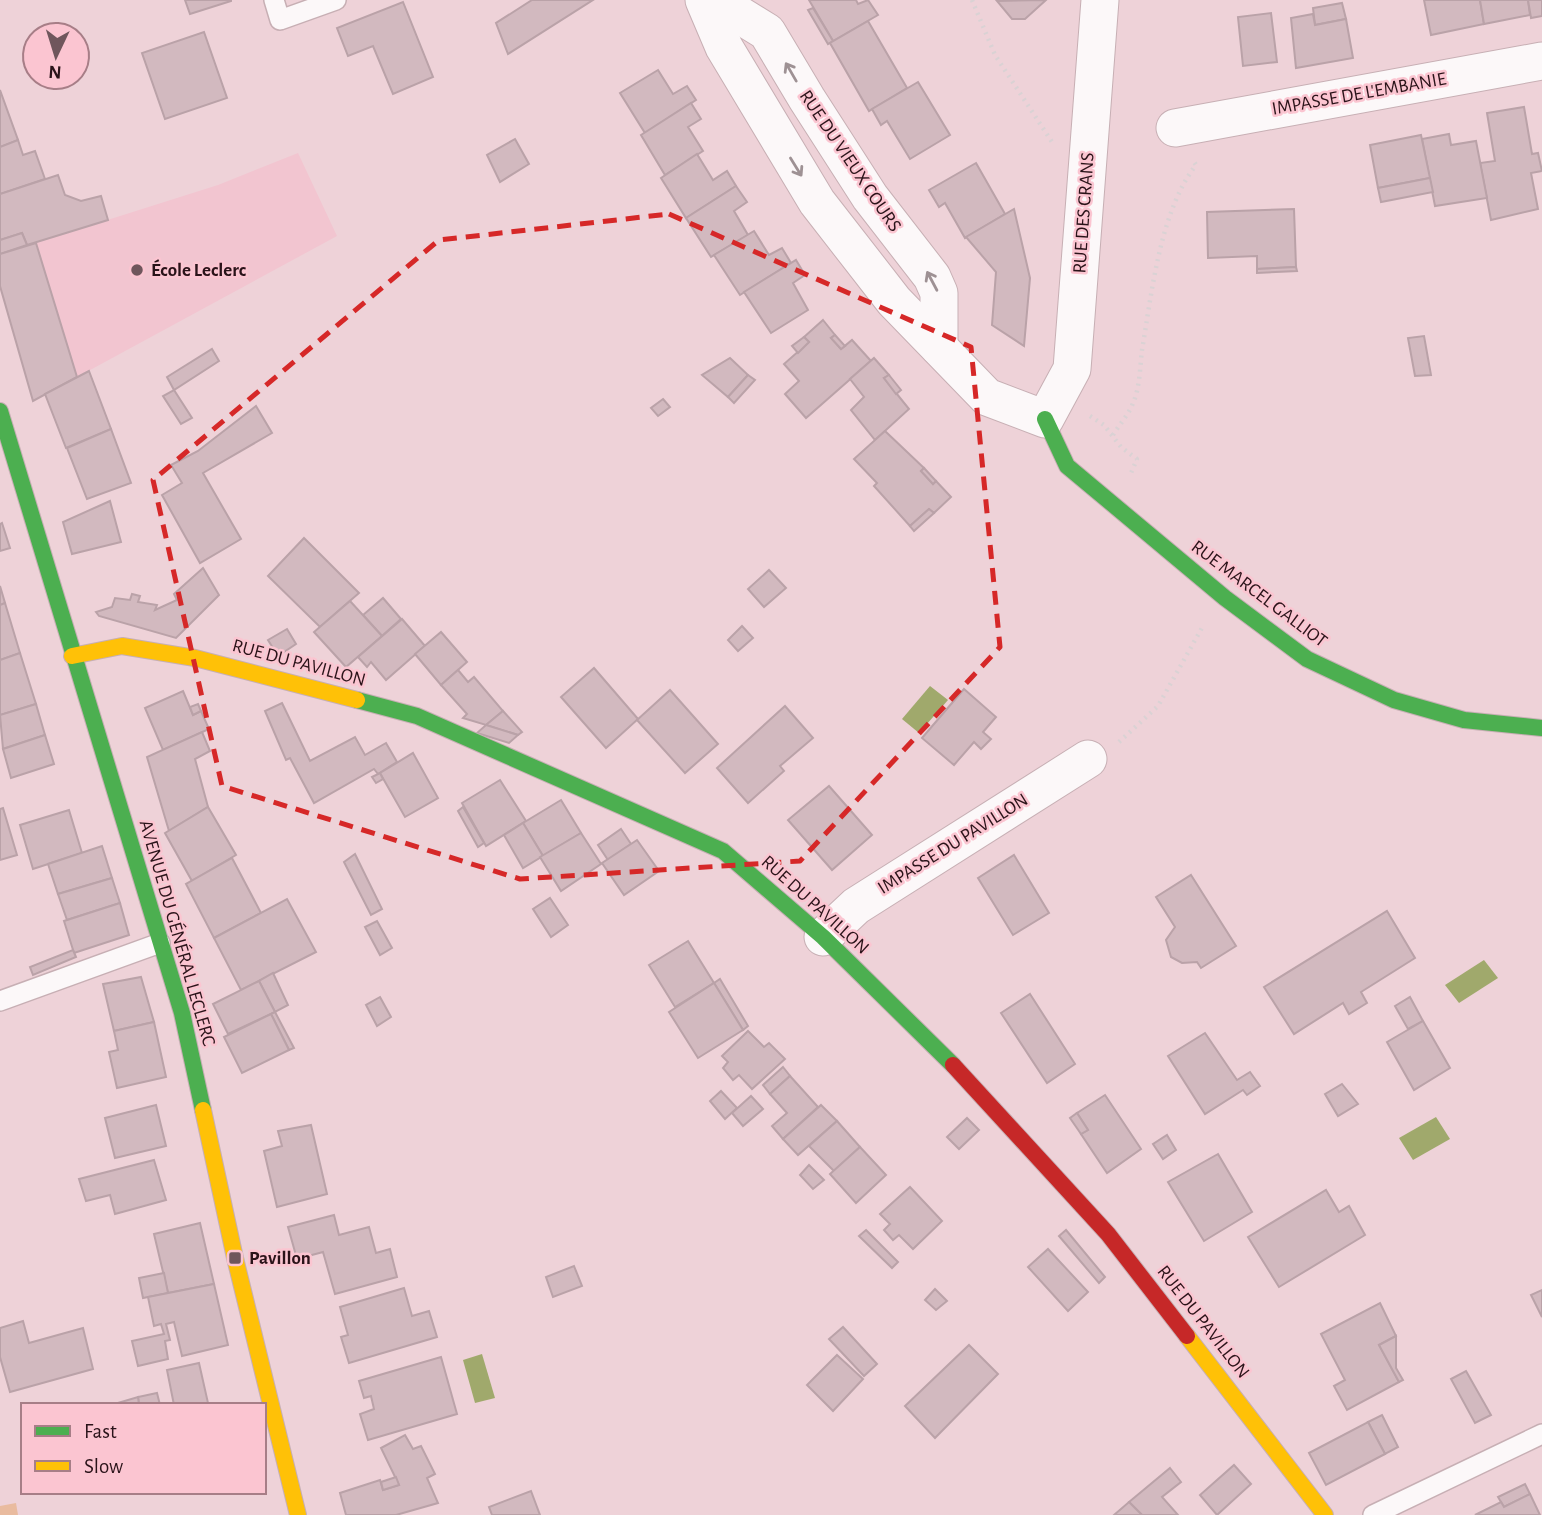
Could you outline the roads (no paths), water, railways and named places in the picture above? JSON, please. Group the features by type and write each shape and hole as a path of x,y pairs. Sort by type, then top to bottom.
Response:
{"street":[{"path":"705,0 724,47 817,202 894,302 987,397 1045,419"},
{"name":"RUE DU VIEUX COURS","path":"715,0 767,32 870,197 932,277 939,293 939,347"},
{"name":"RUE DES CRANS","path":"1045,419 1072,369 1100,0"},
{"name":"IMPASSE DE L'EMBANIE","path":"1175,128 1542,61"},
{"name":"AVENUE DU GÉNÉRAL LECLERC","path":"0,411 182,1013 235,1258 298,1515"},
{"name":"RUE MARCEL GALLIOT","path":"1045,419 1067,466 1225,598 1307,659 1394,701 1464,720 1542,728"},
{"name":"RUE DU PAVILLON","path":"72,656 122,646 195,657 417,716 723,851 822,937 929,1039 1108,1234 1325,1515"},
{"name":"IMPASSE DU PAVILLON","path":"822,937 856,906 1088,758"}],"lane":[{"path":"274,0 280,20 336,0"},
{"path":"0,1001 160,943"},
{"path":"1373,1515 1542,1434"}],"place":[{"name":"École Leclerc","path":"137,270"},
{"name":"Pavillon","path":"235,1258"}]}
